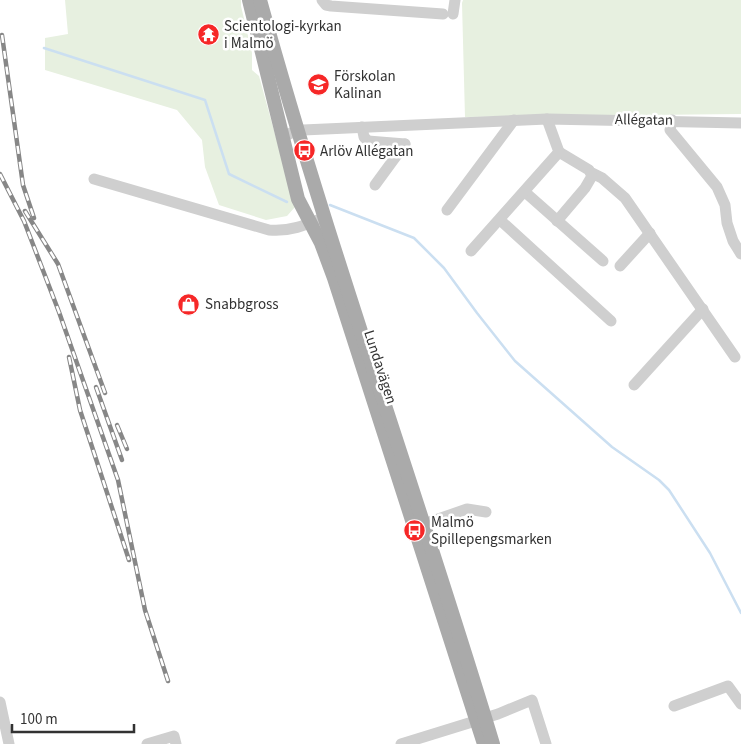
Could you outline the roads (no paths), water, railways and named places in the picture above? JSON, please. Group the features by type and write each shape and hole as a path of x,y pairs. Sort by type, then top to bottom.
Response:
{"main road":[{"name":"Lundavägen","path":"249,0 298,200 321,243 419,525"},
{"name":"Lundavägen","path":"260,0 297,130 419,525 481,719 494,744"},
{"name":"Lundavägen","path":"481,719 484,744"}],"street":[{"path":"322,0 326,5 331,6 448,14 455,0"},
{"path":"547,119 560,152 602,178 625,198 735,357"},
{"name":"Allégatan","path":"283,137 297,130 514,120 672,120 741,123"},
{"path":"447,210 514,120"},
{"path":"672,120 670,130 717,187 725,205 727,223 733,241 741,254"},
{"path":"362,128 364,137 368,141 405,144 375,185"},
{"path":"471,251 560,152"},
{"path":"557,221 585,188 591,179 592,173"},
{"path":"94,179 269,230 288,230 325,217"},
{"path":"524,192 603,261"},
{"path":"500,220 611,321"},
{"path":"620,266 650,233"},
{"path":"634,385 703,309"},
{"path":"419,525 467,510 486,512"},
{"path":"674,706 728,686 741,704"},
{"path":"402,744 418,742 532,700 546,744"},
{"path":"0,702 9,744"},
{"path":"147,744 174,736 176,744"}],"waterway":[{"path":"44,48 205,100 229,174 287,202"},
{"path":"330,205 414,238 444,268 515,361 612,447 659,480 669,490 710,553 741,613"}],"railway":[{"path":"2,35 23,185 34,218"},
{"path":"0,174 24,221 59,312 118,480 145,610 168,681"},
{"path":"25,211 58,264 105,393"},
{"path":"69,357 80,410 129,560"},
{"path":"96,387 122,460"},
{"path":"117,425 127,449"}],"place":[{"name":"Scientologi-kyrkan i Malmö","path":"208,35"},
{"name":"Förskolan Kalinan","path":"318,85"},
{"name":"Arlöv Allégatan","path":"304,151"},
{"name":"Snabbgross","path":"189,304"},
{"name":"Malmö Spillepengsmarken","path":"415,531"}]}
